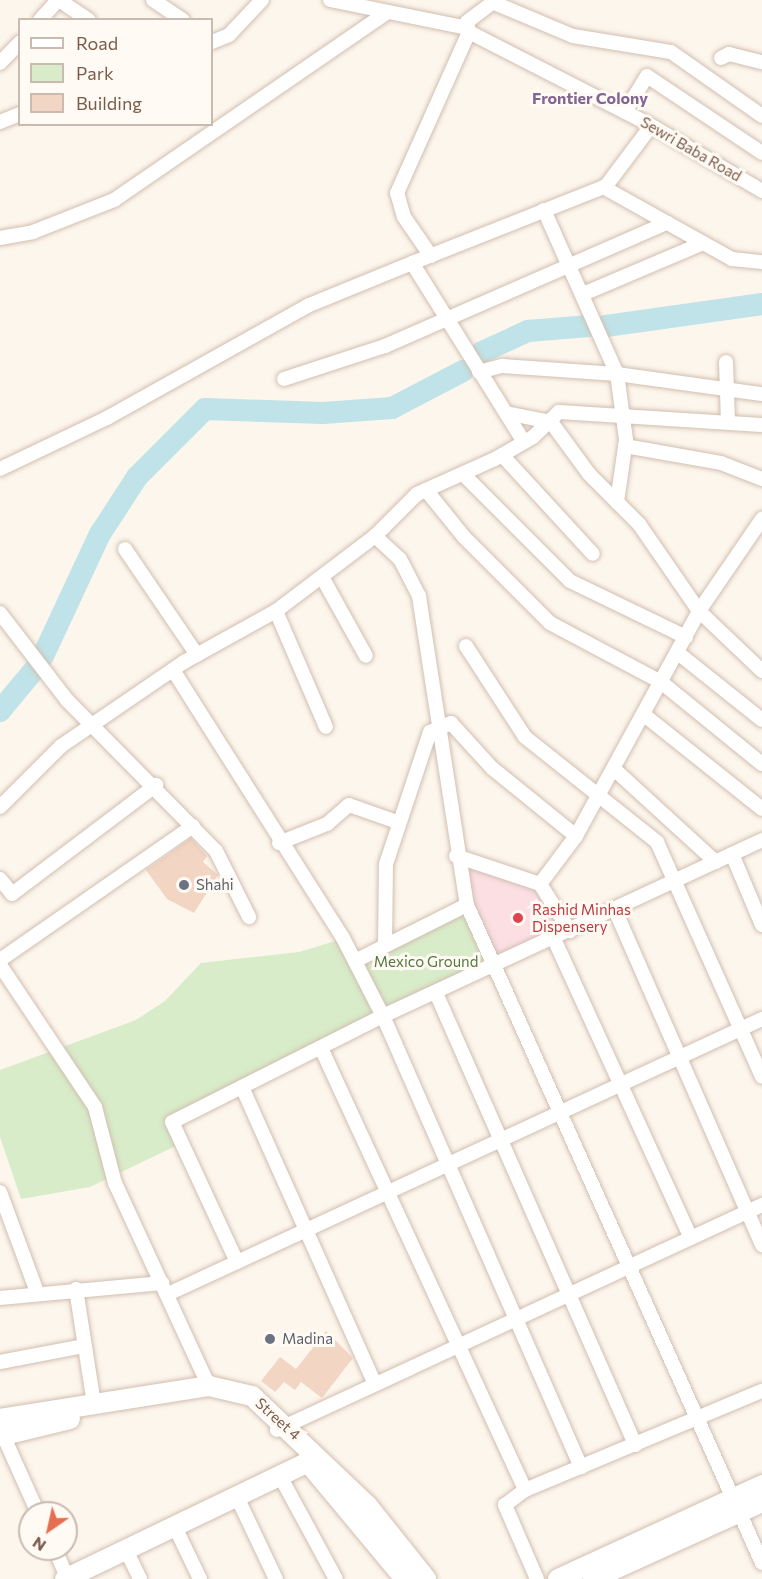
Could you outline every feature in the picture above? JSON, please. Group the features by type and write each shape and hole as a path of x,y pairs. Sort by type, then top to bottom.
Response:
{"main road":[{"name":"Street 4","path":"1,1430 94,1404 209,1386 252,1396 282,1428 367,1505 426,1579"},
{"name":"Street 4","path":"1,1430 95,1413 211,1398 241,1405 282,1428 405,1579"},
{"path":"67,1579 308,1462"},
{"path":"593,1579 736,1505 762,1485"},
{"path":"558,1579 736,1505 762,1502"}],"street":[{"path":"42,18 59,0 86,18"},
{"path":"153,0 180,18"},
{"path":"213,42 229,35 262,0"},
{"name":"Sewri Baba Road","path":"330,0 468,30 651,126 762,191"},
{"path":"431,256 404,217 397,193 468,30 467,22 494,1 573,36 671,52 762,116"},
{"path":"0,238 33,232 114,200 386,13"},
{"path":"0,63 18,44"},
{"path":"721,58 729,54 762,62"},
{"path":"625,112 647,76 762,153"},
{"path":"0,122 18,115"},
{"path":"0,469 107,418 309,305 603,187 614,180 651,126"},
{"path":"603,187 732,259 762,262"},
{"path":"544,210 617,374 625,446 617,502"},
{"path":"284,379 385,346 444,318 667,223"},
{"path":"583,294 703,243"},
{"path":"412,263 444,318 524,442"},
{"path":"726,362 724,392 728,422"},
{"path":"479,372 502,366 617,374 724,392 762,394"},
{"path":"0,807 61,746 96,726 173,670 276,611 375,536 397,510 426,490 465,476 502,455 524,442 559,412 622,413 762,425"},
{"path":"506,414 550,422 675,571 699,611 762,671"},
{"path":"625,446 721,463 762,479"},
{"path":"502,455 593,554"},
{"path":"465,476 570,581 686,636"},
{"path":"426,490 464,537 550,623 661,682 762,764"},
{"path":"540,884 576,836 600,795 699,611 762,519"},
{"path":"375,536 400,559 419,596 456,856 467,904 497,963 628,1263 700,1418 762,1563"},
{"path":"125,549 197,655"},
{"path":"322,577 366,656"},
{"path":"276,611 326,727"},
{"path":"0,613 67,700 156,785 216,850 249,917"},
{"path":"466,646 525,737 657,842 762,1077"},
{"path":"678,653 762,720"},
{"path":"173,670 279,843 355,961 383,1016 581,1468"},
{"path":"643,714 762,809"},
{"path":"385,945 381,894 397,822 424,741 438,728 451,723 492,768 576,836"},
{"path":"614,769 641,788 716,862"},
{"path":"0,879 12,894 156,785"},
{"path":"279,843 327,824 349,805 397,822"},
{"path":"0,960 193,826"},
{"path":"237,1262 172,1122 383,1016 554,939 762,840"},
{"path":"732,854 762,925"},
{"path":"456,856 540,884 570,931"},
{"path":"355,961 467,904"},
{"path":"615,909 762,1245"},
{"path":"554,939 690,1236"},
{"path":"0,965 95,1107 116,1183 209,1386"},
{"path":"436,993 635,1445"},
{"path":"0,1298 75,1289 165,1288 237,1262 762,1019"},
{"path":"321,1048 454,1346 525,1490"},
{"path":"242,1087 375,1384"},
{"path":"0,1192 37,1292"},
{"path":"282,1428 628,1263 762,1205"},
{"path":"0,1233 14,1230"},
{"path":"75,1289 94,1404"},
{"path":"0,1362 84,1346"},
{"path":"537,1579 505,1505 525,1490 762,1391"},
{"path":"1,1430 34,1501"},
{"path":"280,1476 336,1579"},
{"path":"237,1497 276,1579"},
{"path":"175,1527 200,1579"},
{"path":"126,1550 140,1579"},
{"path":"60,1561 67,1579"}],"shaded area":[{"name":"Rashid Minhas Dispensery","path":"456,856 540,884 570,931 497,962 467,905"}],"green space":[{"name":"Mexico Ground","path":"468,907 497,962 389,1019 359,965"},
{"path":"342,939 382,1015 173,1122 182,1143 90,1187 21,1199 0,1137 0,1070 136,1020 165,1001 201,963 299,952"}],"building":[{"name":"Shahi","path":"191,838 207,856 203,862 218,875 194,913 167,899 146,870"},
{"path":"326,1331 353,1358 322,1398 301,1382 295,1390 284,1382 275,1392 261,1381 280,1357 296,1369"}],"waterway":[{"path":"606,326 762,304"},
{"path":"482,352 528,331 589,326"},
{"path":"43,656 100,534 137,477 205,409 323,413 392,408 463,371"},
{"path":"0,711 34,670"}],"place":[{"name":"Shahi","path":"184,885"},
{"name":"Rashid Minhas Dispensery","path":"518,918"},
{"name":"Madina","path":"270,1339"}],"district":[{"name":"Frontier Colony","path":"590,98"}]}
